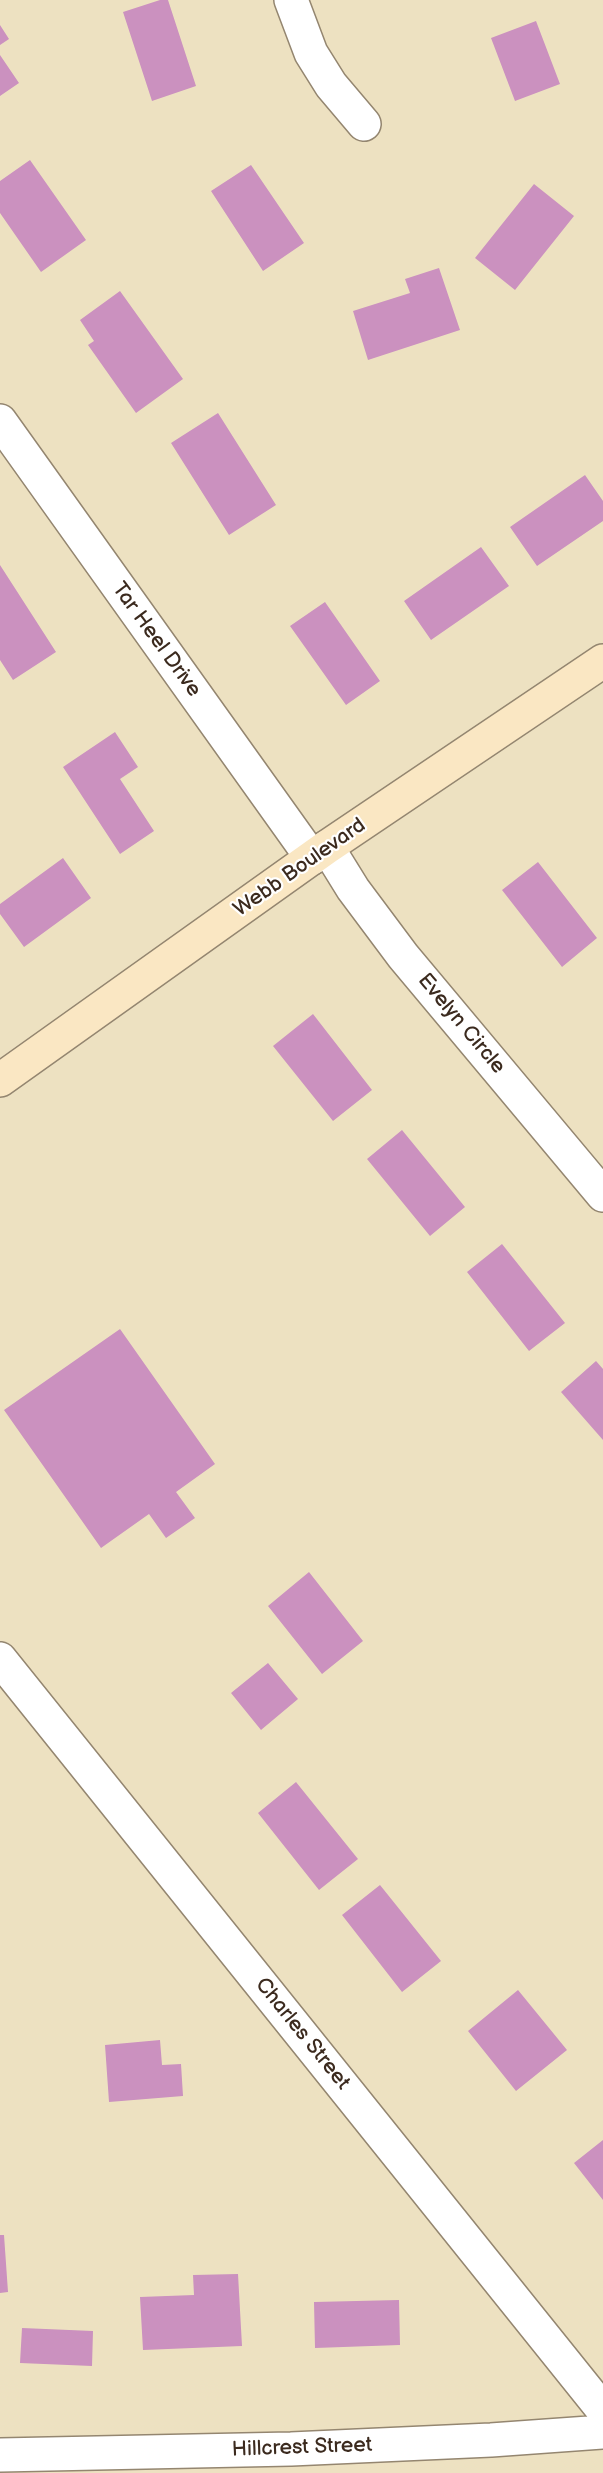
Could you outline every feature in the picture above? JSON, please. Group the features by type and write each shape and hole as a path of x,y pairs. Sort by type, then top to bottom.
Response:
{"street":[{"path":"291,0 311,53 331,85 364,124"},
{"name":"Tar Heel Drive","path":"1,424 319,853"},
{"name":"Webb Boulevard","path":"0,1080 319,853 603,661"},
{"name":"Evelyn Circle","path":"319,853 353,889 403,956 603,1195"},
{"name":"Charles Street","path":"0,1659 603,2410"},
{"name":"Hillcrest Street","path":"0,2455 291,2449 491,2440 603,2432"}],"building":[{"path":"160,0 168,0 196,86 152,101 123,12"},
{"path":"536,21 560,84 515,101 491,38"},
{"path":"0,25 9,39 0,45"},
{"path":"0,55 19,83 0,96"},
{"path":"30,160 86,240 41,272 0,213 0,181"},
{"path":"251,165 304,243 263,271 211,191"},
{"path":"534,184 574,216 515,290 475,258"},
{"path":"439,268 460,330 368,360 353,311 410,293 405,279"},
{"path":"120,291 183,379 136,413 88,345 94,341 80,320"},
{"path":"218,413 276,505 229,535 171,443"},
{"path":"585,475 603,501 603,521 537,566 510,527"},
{"path":"481,547 509,586 431,640 404,601"},
{"path":"0,565 56,652 13,680 0,660"},
{"path":"325,602 380,681 346,705 290,626"},
{"path":"115,732 138,767 120,779 154,831 120,854 63,767"},
{"path":"63,858 91,898 24,947 0,914 0,904"},
{"path":"538,862 597,938 562,967 502,890"},
{"path":"313,1014 372,1090 333,1121 273,1046"},
{"path":"402,1130 465,1207 430,1236 367,1159"},
{"path":"502,1244 565,1323 529,1351 467,1272"},
{"path":"120,1329 215,1464 176,1492 195,1518 166,1538 149,1514 101,1548 4,1410"},
{"path":"596,1361 603,1369 603,1440 561,1392"},
{"path":"309,1572 363,1641 322,1674 268,1606"},
{"path":"268,1663 298,1699 261,1730 231,1693"},
{"path":"296,1782 358,1859 319,1890 258,1813"},
{"path":"380,1885 441,1961 402,1992 342,1915"},
{"path":"518,1990 567,2050 516,2091 468,2031"},
{"path":"160,2040 162,2065 181,2064 183,2096 109,2102 105,2045"},
{"path":"603,2140 603,2200 574,2163"},
{"path":"0,2235 4,2235 8,2292 0,2293"},
{"path":"238,2274 242,2346 143,2350 140,2297 194,2295 193,2275"},
{"path":"399,2300 400,2345 315,2348 314,2302"},
{"path":"22,2328 93,2331 92,2366 20,2363"}]}
